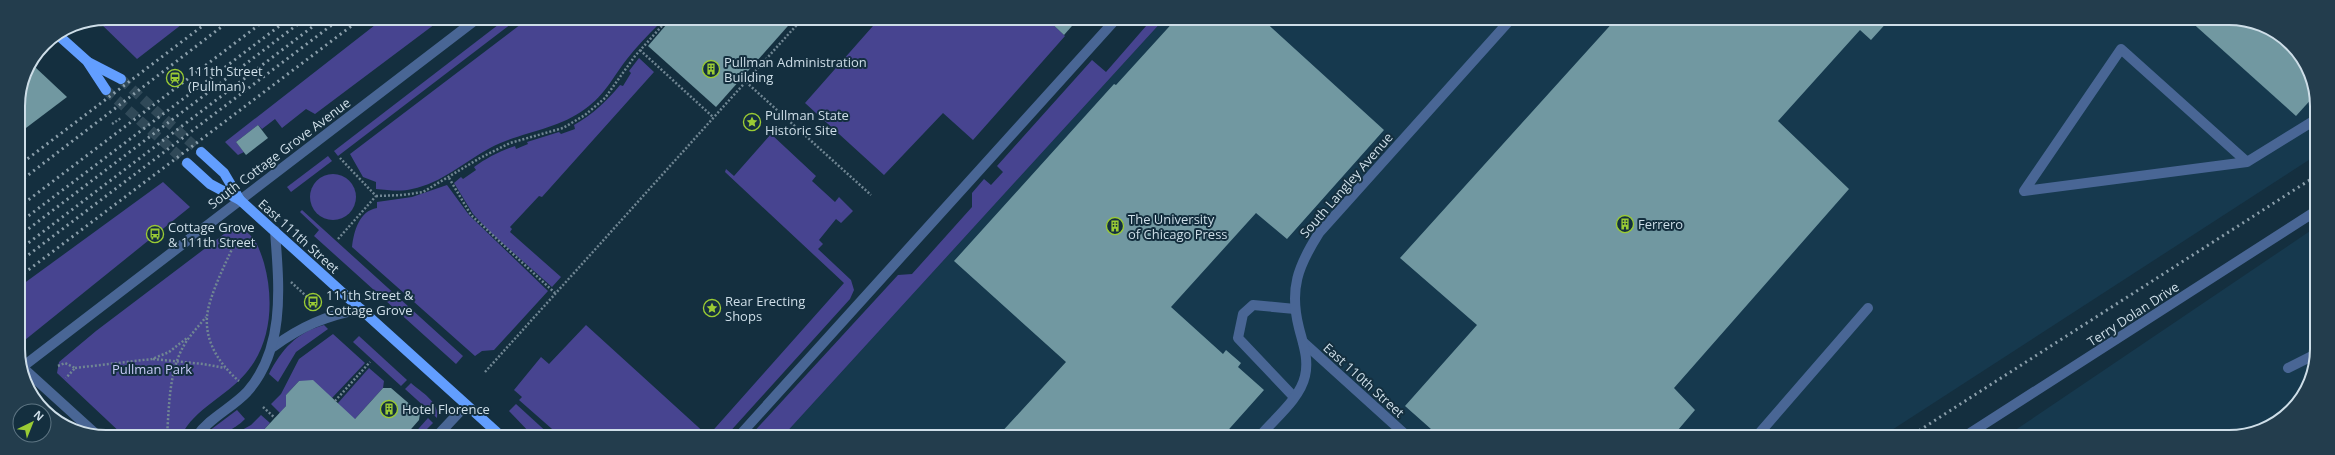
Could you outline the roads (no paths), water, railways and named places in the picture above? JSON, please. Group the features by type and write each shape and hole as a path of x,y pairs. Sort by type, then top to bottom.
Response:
{"main road":[{"path":"62,38 87,61 106,90"},
{"path":"87,61 121,79"},
{"name":"East 111th Street","path":"201,152 224,174 240,200"},
{"name":"East 111th Street","path":"186,163 210,184 240,200 493,430"}],"street":[{"name":"South Cottage Grove Avenue","path":"27,364 469,25"},
{"path":"744,430 1111,25"},
{"name":"South Langley Avenue","path":"1264,430 1294,397 1305,377 1307,362 1295,309 1294,290 1298,270 1319,233 1505,25"},
{"path":"2247,162 2121,49 2024,191 2247,162 2310,123"},
{"name":"Terry Dolan Drive","path":"1974,430 2310,215"},
{"path":"203,430 247,392 261,373 273,347 277,314 278,275 275,231"},
{"path":"1294,397 1238,338 1243,314 1253,304 1295,309"},
{"path":"1762,430 1868,308"},
{"path":"273,347 294,332 318,320 361,309"},
{"name":"East 110th Street","path":"1303,342 1400,430"},
{"path":"2288,368 2309,357"},
{"path":"29,375 89,428"},
{"path":"443,430 466,405"}],"tunnel":[{"path":"121,79 201,152"},
{"path":"106,90 187,163"}],"railway":[{"path":"25,161 204,25"},
{"path":"25,177 224,25"},
{"path":"25,202 259,25"},
{"path":"25,218 281,25"},
{"path":"25,231 297,25"},
{"path":"25,245 315,25"},
{"path":"25,257 332,25"},
{"path":"25,272 353,25"},
{"path":"1920,430 2310,180"}],"place":[{"name":"Pullman Administration Building","path":"711,69"},
{"name":"111th Street (Pullman)","path":"175,78"},
{"name":"Pullman State Historic Site","path":"752,122"},
{"name":"Ferrero","path":"1625,224"},
{"name":"The University of Chicago Press","path":"1115,226"},
{"name":"Cottage Grove & 111th Street","path":"155,234"},
{"name":"111th Street & Cottage Grove","path":"313,302"},
{"name":"Rear Erecting Shops","path":"712,308"},
{"name":"Hotel Florence","path":"389,409"}],"park label":[{"name":"Pullman Park","path":"152,369"}]}
